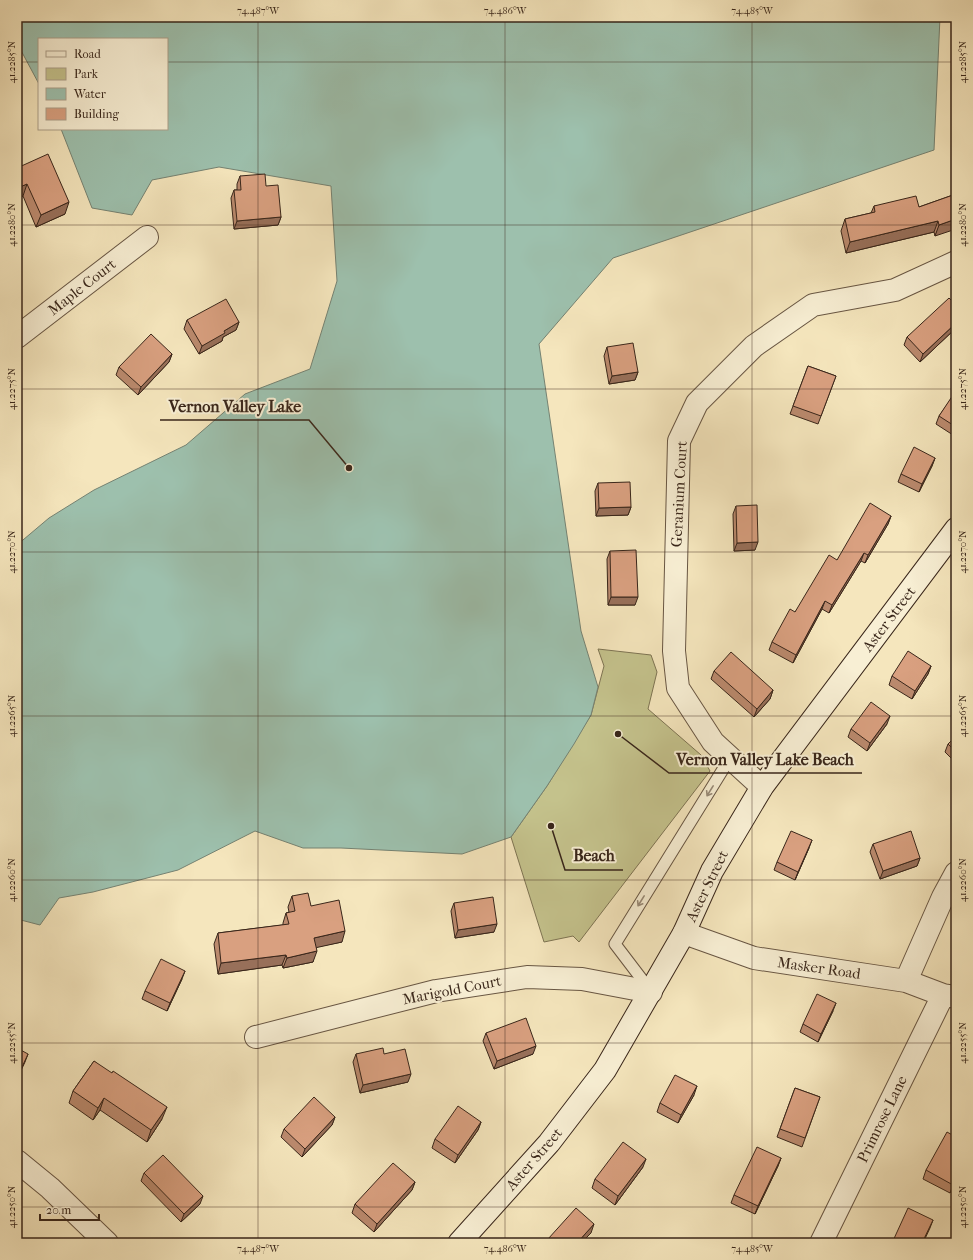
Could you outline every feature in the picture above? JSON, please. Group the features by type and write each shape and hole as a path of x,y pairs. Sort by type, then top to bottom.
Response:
{"street":[{"name":"Maple Court","path":"17,337 147,237"},
{"name":"Geranium Court","path":"762,787 713,742 678,688 674,651 679,441 697,403 702,397 754,346 813,305 895,290 956,262"},
{"name":"Aster Street","path":"459,1243 549,1143 605,1070 684,933 712,871 762,787 956,529"},
{"path":"906,981 943,897 956,873"},
{"name":"Masker Road","path":"684,933 754,958 906,981 950,996"},
{"name":"Marigold Court","path":"256,1037 436,990 527,977 582,979 651,992"},
{"name":"Primrose Lane","path":"821,1243 950,996"},
{"path":"17,1161 50,1188 107,1243"}],"lane":[{"path":"651,992 615,944 730,758"}],"green space":[{"path":"598,649 651,655 657,672 648,709 701,755 710,771 579,942 573,936 544,942 511,837 547,786 591,715 604,666"}],"water":[{"path":"17,17 940,17 934,150 613,258 539,344 581,631 598,687 591,715 547,786 511,837 462,854 341,848 303,848 255,831 178,870 93,892 59,898 40,925 17,919 17,545 49,518 94,490 186,445 245,394 310,369 337,281 331,186 219,167 152,180 132,215 92,208 61,130 168,130 168,38 38,38 38,82 17,43"}],"building":[{"path":"48,154 69,202 41,215 27,184 20,187 17,180 17,168"},
{"path":"265,174 266,186 278,185 281,217 237,221 234,190 241,190 240,176"},
{"path":"953,195 956,202 956,219 939,225 938,221 850,242 845,219 875,212 874,206 916,196 919,207"},
{"path":"949,298 956,305 956,323 923,354 907,337"},
{"path":"226,299 239,322 224,331 225,333 202,346 187,320"},
{"path":"151,334 172,354 141,387 119,367"},
{"path":"633,343 638,372 612,376 607,347"},
{"path":"808,366 836,376 821,416 793,406"},
{"path":"956,392 956,427 939,416"},
{"path":"914,447 935,458 922,484 901,474"},
{"path":"630,482 631,507 599,508 598,483"},
{"path":"870,503 891,516 868,555 864,553 832,605 825,601 796,655 772,642 790,609 795,612 829,555 837,560"},
{"path":"757,505 758,542 737,543 736,506"},
{"path":"636,550 638,597 611,597 610,551"},
{"path":"908,651 931,666 915,691 892,676"},
{"path":"731,652 773,690 757,709 714,671"},
{"path":"871,702 890,716 870,743 851,729"},
{"path":"956,736 956,752 948,744"},
{"path":"791,831 812,840 798,872 777,862"},
{"path":"911,831 920,858 883,871 873,844"},
{"path":"308,893 311,906 339,900 345,931 314,938 317,951 287,958 286,955 221,963 218,933 289,924 286,913 295,911 292,896"},
{"path":"493,897 497,924 458,930 454,903"},
{"path":"161,959 185,971 170,1003 145,991"},
{"path":"817,994 836,1003 821,1034 803,1024"},
{"path":"526,1018 536,1046 497,1061 486,1033"},
{"path":"17,1048 28,1054 17,1078"},
{"path":"383,1048 384,1054 405,1049 411,1074 363,1085 356,1054"},
{"path":"94,1061 112,1073 113,1071 167,1107 151,1130 104,1098 98,1108 73,1091"},
{"path":"675,1075 697,1086 681,1115 660,1103"},
{"path":"795,1088 820,1097 805,1138 780,1129"},
{"path":"314,1097 335,1117 305,1149 284,1129"},
{"path":"458,1106 481,1122 458,1155 435,1139"},
{"path":"947,1132 956,1137 956,1179 953,1185 926,1170"},
{"path":"623,1142 646,1159 618,1196 595,1179"},
{"path":"757,1147 781,1158 758,1206 734,1195"},
{"path":"163,1155 203,1196 184,1214 144,1173"},
{"path":"393,1163 415,1182 377,1224 355,1204"},
{"path":"576,1208 594,1224 577,1243 553,1243 548,1239"},
{"path":"908,1208 933,1220 922,1243 892,1243"},
{"path":"719,1239 734,1243 718,1243"}],"place":[{"name":"Vernon Valley Lake","path":"349,468"},
{"name":"Vernon Valley Lake Beach","path":"618,734"},
{"name":"Beach","path":"551,826"}]}
